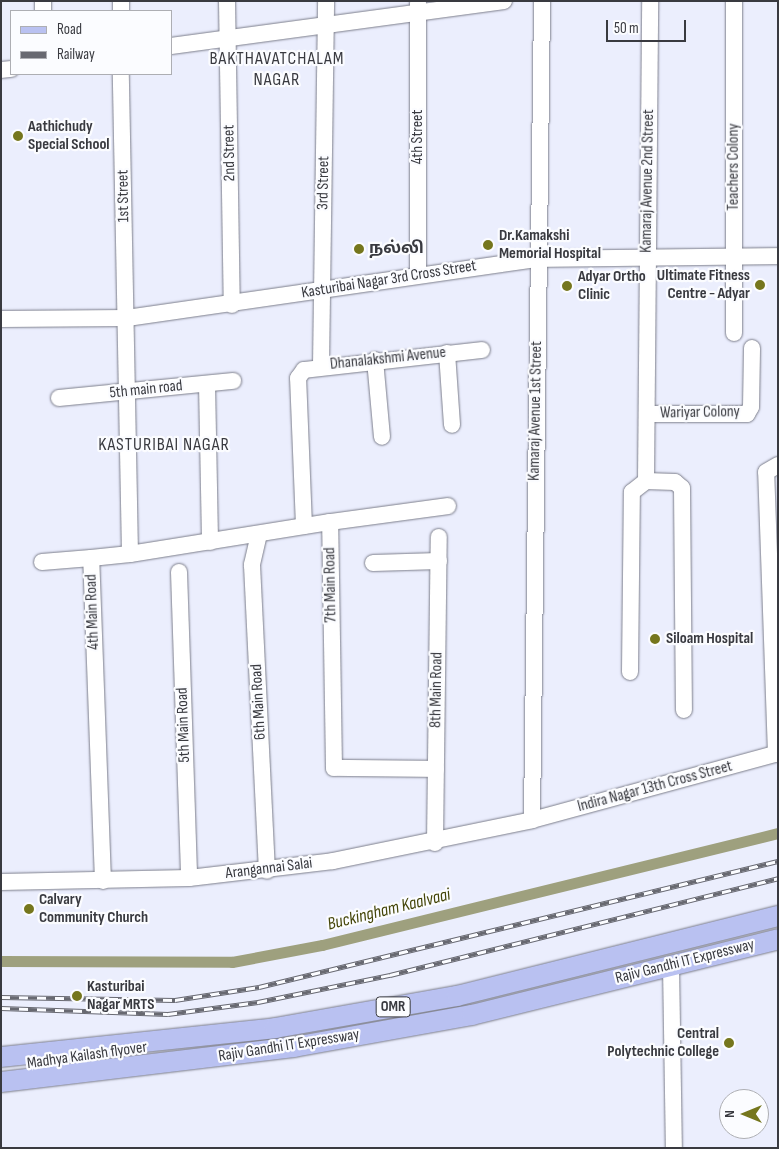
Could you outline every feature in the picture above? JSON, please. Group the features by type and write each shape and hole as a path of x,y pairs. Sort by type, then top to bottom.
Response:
{"main road":[{"name":"Rajiv Gandhi IT Expressway","path":"1,1058 172,1040 457,996 778,916"},
{"name":"Rajiv Gandhi IT Expressway","path":"1,1082 294,1047 472,1015 778,939"},
{"name":"Madhya Kailash flyover","path":"1,1068 162,1046 172,1040"}],"street":[{"name":"2nd Street","path":"227,1 232,305"},
{"name":"3rd Street","path":"321,366 326,1"},
{"name":"Kamaraj Avenue 1st Street","path":"532,820 542,1"},
{"name":"Kamaraj Avenue 2nd Street","path":"646,481 650,1"},
{"name":"Teachers Colony","path":"734,1 734,333"},
{"path":"172,46 326,24 418,7 496,2"},
{"name":"4th Street","path":"418,7 418,273"},
{"name":"1st Street","path":"121,75 127,318"},
{"name":"Kasturibai Nagar 3rd Cross Street","path":"1,319 127,318 232,305 418,273 538,259 734,254 778,256"},
{"path":"127,318 130,554"},
{"name":"Wariyar Colony","path":"646,414 746,414 751,407 752,348"},
{"name":"Dhanalakshmi Avenue","path":"304,526 298,378 311,366 482,350"},
{"path":"447,353 452,425"},
{"path":"375,360 382,437"},
{"name":"5th main road","path":"59,398 128,393 233,381"},
{"name":"5th Main Road","path":"207,384 210,542"},
{"path":"773,466 777,754"},
{"path":"630,672 632,492 646,481 675,482 682,488 684,710"},
{"path":"330,522 448,506"},
{"name":"4th Main Road","path":"103,881 91,558 210,542 330,522"},
{"name":"7th Main Road","path":"330,522 334,768 436,768"},
{"name":"6th Main Road","path":"259,534 252,565 267,871"},
{"name":"8th Main Road","path":"435,843 439,537"},
{"path":"42,562 91,558"},
{"path":"373,563 439,562"},
{"name":"5th Main Road","path":"179,572 190,878"},
{"name":"Indira Nagar 13th Cross Street","path":"532,820 777,754"},
{"name":"Arangannai Salai","path":"1,882 190,878 267,871 435,843 532,820"},
{"path":"671,966 674,1148"},
{"path":"1,1048 158,1035 172,1040"}],"waterway":[{"name":"Buckingham Kaalvaai","path":"1,961 232,962 322,945 778,833"}],"railway":[{"path":"1,997 175,1000 259,987 778,861"},
{"path":"1,1008 168,1014 258,1002 390,975 778,878"}],"place":[{"name":"Aathichudy Special School","path":"18,136"},
{"name":"Dr.Kamakshi Memorial Hospital","path":"488,245"},
{"name":"நல்லி","path":"359,249"},
{"name":"Ultimate Fitness Centre - Adyar","path":"760,285"},
{"name":"Adyar Ortho Clinic","path":"567,286"},
{"name":"Siloam Hospital","path":"655,639"},
{"name":"Calvary Community Church","path":"29,909"},
{"name":"Kasturibai Nagar MRTS","path":"77,996"},
{"name":"Central Polytechnic College","path":"729,1043"}],"district":[{"name":"BAKTHAVATCHALAM NAGAR","path":"277,70"},
{"name":"KASTURIBAI NAGAR","path":"164,445"}]}
